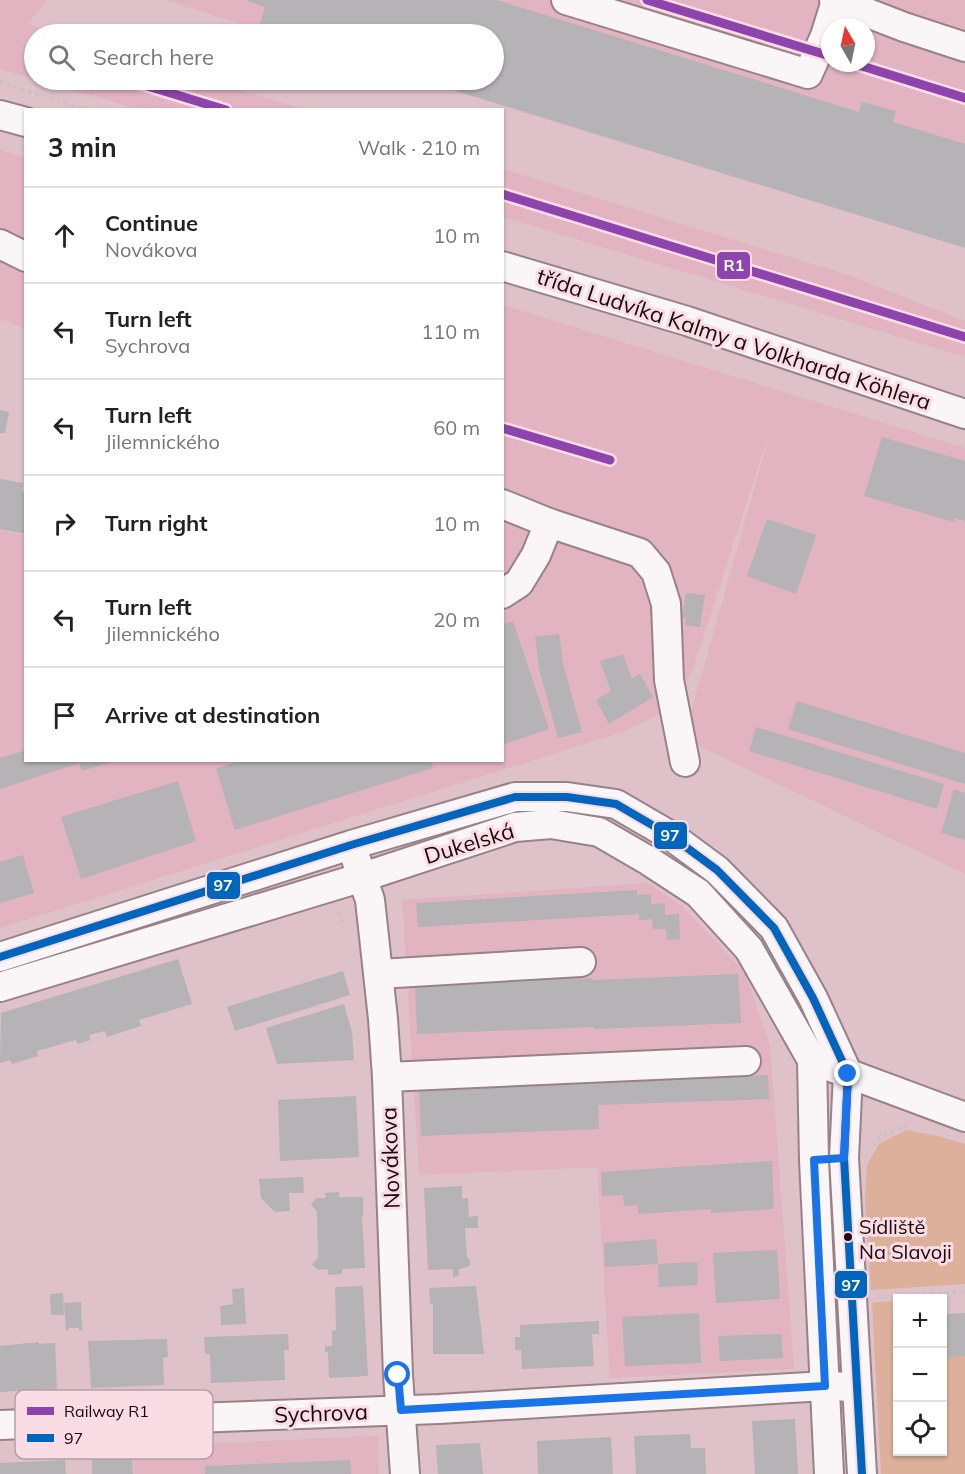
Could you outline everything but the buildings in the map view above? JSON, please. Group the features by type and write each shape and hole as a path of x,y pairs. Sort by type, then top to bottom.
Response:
{"street":[{"path":"566,0 808,74 825,36 835,0 904,27 965,47"},
{"path":"0,115 24,121"},
{"path":"0,244 24,256"},
{"name":"třída Ludvíka Kalmy a Volkharda Köhlera","path":"504,267 687,321 965,414"},
{"path":"504,505 549,523 640,553 656,572 666,604 669,680 685,762"},
{"path":"504,593 519,583 536,555 549,523"},
{"name":"Dukelská","path":"0,957 351,845 515,797 567,797 616,804 671,836 717,870 774,928 813,998 848,1074"},
{"name":"Dukelská","path":"0,987 363,877 515,827 551,824 599,832 698,893 749,949 812,1060"},
{"name":"Novákova","path":"351,845 370,900 379,974 387,1077 405,1474"},
{"path":"379,974 580,962"},
{"path":"829,1474 814,1160 812,1060 965,1116"},
{"path":"387,1077 746,1061"},
{"path":"848,1074 844,1158 862,1474"},
{"name":"Sychrova","path":"213,1417 401,1410 825,1386 857,1387"},
{"name":"Sychrova","path":"0,1425 15,1424"}],"path":[{"path":"0,82 24,90"},
{"path":"25,90 80,108"},
{"path":"844,1158 860,1158 883,1135 913,1123"},
{"path":"853,1299 965,1292"}],"shaded area":[{"path":"0,0 46,0 28,24 24,24 24,76 0,69"},
{"path":"165,0 965,0 965,248 452,90 504,90 504,24 241,24"},
{"path":"71,90 239,90 300,108 134,108"},
{"path":"0,150 24,158 24,329 0,320"},
{"path":"504,169 845,274 965,321 965,357 504,217"},
{"path":"504,305 965,448 965,874 695,744 691,712 775,415 692,672 658,715 623,732 0,928 0,530 24,535 24,762 504,762"},
{"path":"647,883 683,907 745,973 770,1045 794,1369 610,1378 597,1167 419,1175 402,900"},
{"path":"906,1130 965,1144 965,1284 871,1290 865,1200 867,1165 879,1144"},
{"path":"892,1301 893,1456 947,1456 947,1358 965,1356 965,1474 881,1474 872,1303"},
{"path":"378,1436 379,1474 134,1474 133,1459 213,1459 213,1443"}],"rail line":[{"name":"R1","path":"647,0 821,53"},
{"name":"R1","path":"875,70 965,98"},
{"name":"R1","path":"161,90 219,108"},
{"name":"R1","path":"504,195 965,337"},
{"name":"R1","path":"504,429 610,460"}],"transit line":[{"name":"97","path":"0,957 351,845 515,797 567,797 616,804 671,836 717,870 774,928 813,998 848,1074 844,1158 862,1474"}],"place":[{"name":"Sídliště Na Slavoji","path":"848,1237"}],"route":[{"path":"398,1375 401,1410 825,1386 814,1160 844,1158 848,1074"}]}
